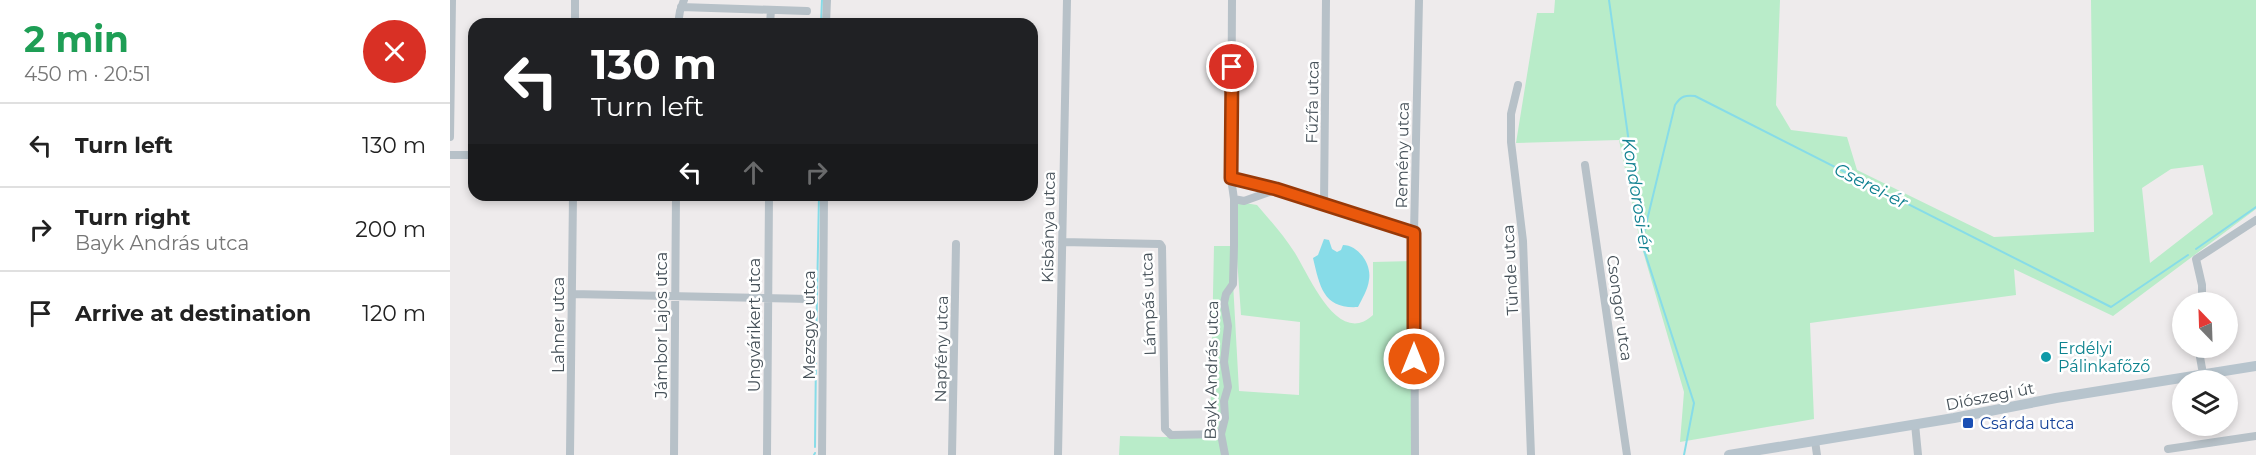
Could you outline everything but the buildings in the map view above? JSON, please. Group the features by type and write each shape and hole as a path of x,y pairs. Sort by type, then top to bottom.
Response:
{"main road":[{"name":"Diószegi út","path":"2230,370 2256,366"},
{"name":"Diószegi út","path":"1729,455 2172,380"}],"street":[{"path":"450,137 452,0"},
{"path":"575,0 575,18"},
{"path":"826,18 827,0"},
{"name":"Kisbánya utca","path":"1058,455 1067,0"},
{"name":"Bayk András utca","path":"1225,455 1221,434 1225,418 1224,401 1228,387 1224,362 1228,326 1224,303 1226,294 1233,284 1232,0"},
{"name":"Fűzfa utca","path":"1324,205 1326,0"},
{"name":"Remény utca","path":"1415,455 1414,233 1419,0"},
{"path":"683,4 807,10"},
{"path":"770,18 771,10"},
{"name":"Tünde utca","path":"1518,85 1511,114 1511,142 1523,241 1531,455"},
{"path":"450,155 468,155"},
{"name":"Csongor utca","path":"1585,165 1627,455"},
{"path":"1231,178 1276,189 1414,233"},
{"path":"1234,200 1244,201 1276,189"},
{"name":"Lahner utca","path":"570,455 573,201"},
{"name":"Jámbor Lajos utca","path":"674,455 676,201"},
{"name":"Ungvárikert utca","path":"767,455 769,201"},
{"name":"Mezsgye utca","path":"822,455 824,201"},
{"path":"2202,292 2196,260 2256,220"},
{"name":"Lámpás utca","path":"1062,242 1160,244 1162,247 1164,425 1167,433 1171,435 1221,434"},
{"name":"Napfény utca","path":"952,455 956,244"},
{"path":"572,294 810,299"},
{"path":"1915,424 1918,455"},
{"path":"2168,449 2256,436"},
{"path":"1815,441 1817,455"}],"green space":[{"path":"1555,0 1780,0 1776,105 1791,130 1847,137 1857,170 1994,237 2094,232 2091,0 2256,0 2256,209 2113,316 2014,269 2016,295 1810,323 1814,419 1680,442 1684,392 1640,241 1619,140 1516,143 1537,13 1554,13","holes":["2203,165 2213,214 2150,263 2142,188 2171,169"]},
{"path":"1233,201 1257,205 1291,247 1326,305 1337,316 1348,322 1360,323 1373,315 1373,262 1413,261 1413,455 1119,455 1120,436 1210,438 1214,246 1231,246 1239,391 1299,395 1300,322 1241,315"}],"water":[{"path":"1324,239 1329,240 1332,249 1337,252 1343,245 1354,248 1366,262 1369,274 1368,283 1358,307 1338,304 1325,294 1321,287 1313,258 1318,255"}],"waterway":[{"path":"821,18 822,0"},
{"name":"Kondorosi-ér","path":"1609,0 1644,250 1694,403 1684,455"},
{"name":"Cserei-ér","path":"1642,241 1675,105 1681,98 1695,96 2111,307 2188,255"},
{"path":"816,350 819,201"},
{"name":"Cserei-ér","path":"2196,249 2256,207"},
{"path":"815,447 816,356"}],"place":[{"name":"Erdélyi Pálinkafőző","path":"2046,357"},
{"name":"Csárda utca","path":"1968,423"}],"route":[{"path":"1232,67 1231,178 1276,189 1414,233 1414,359"}]}
